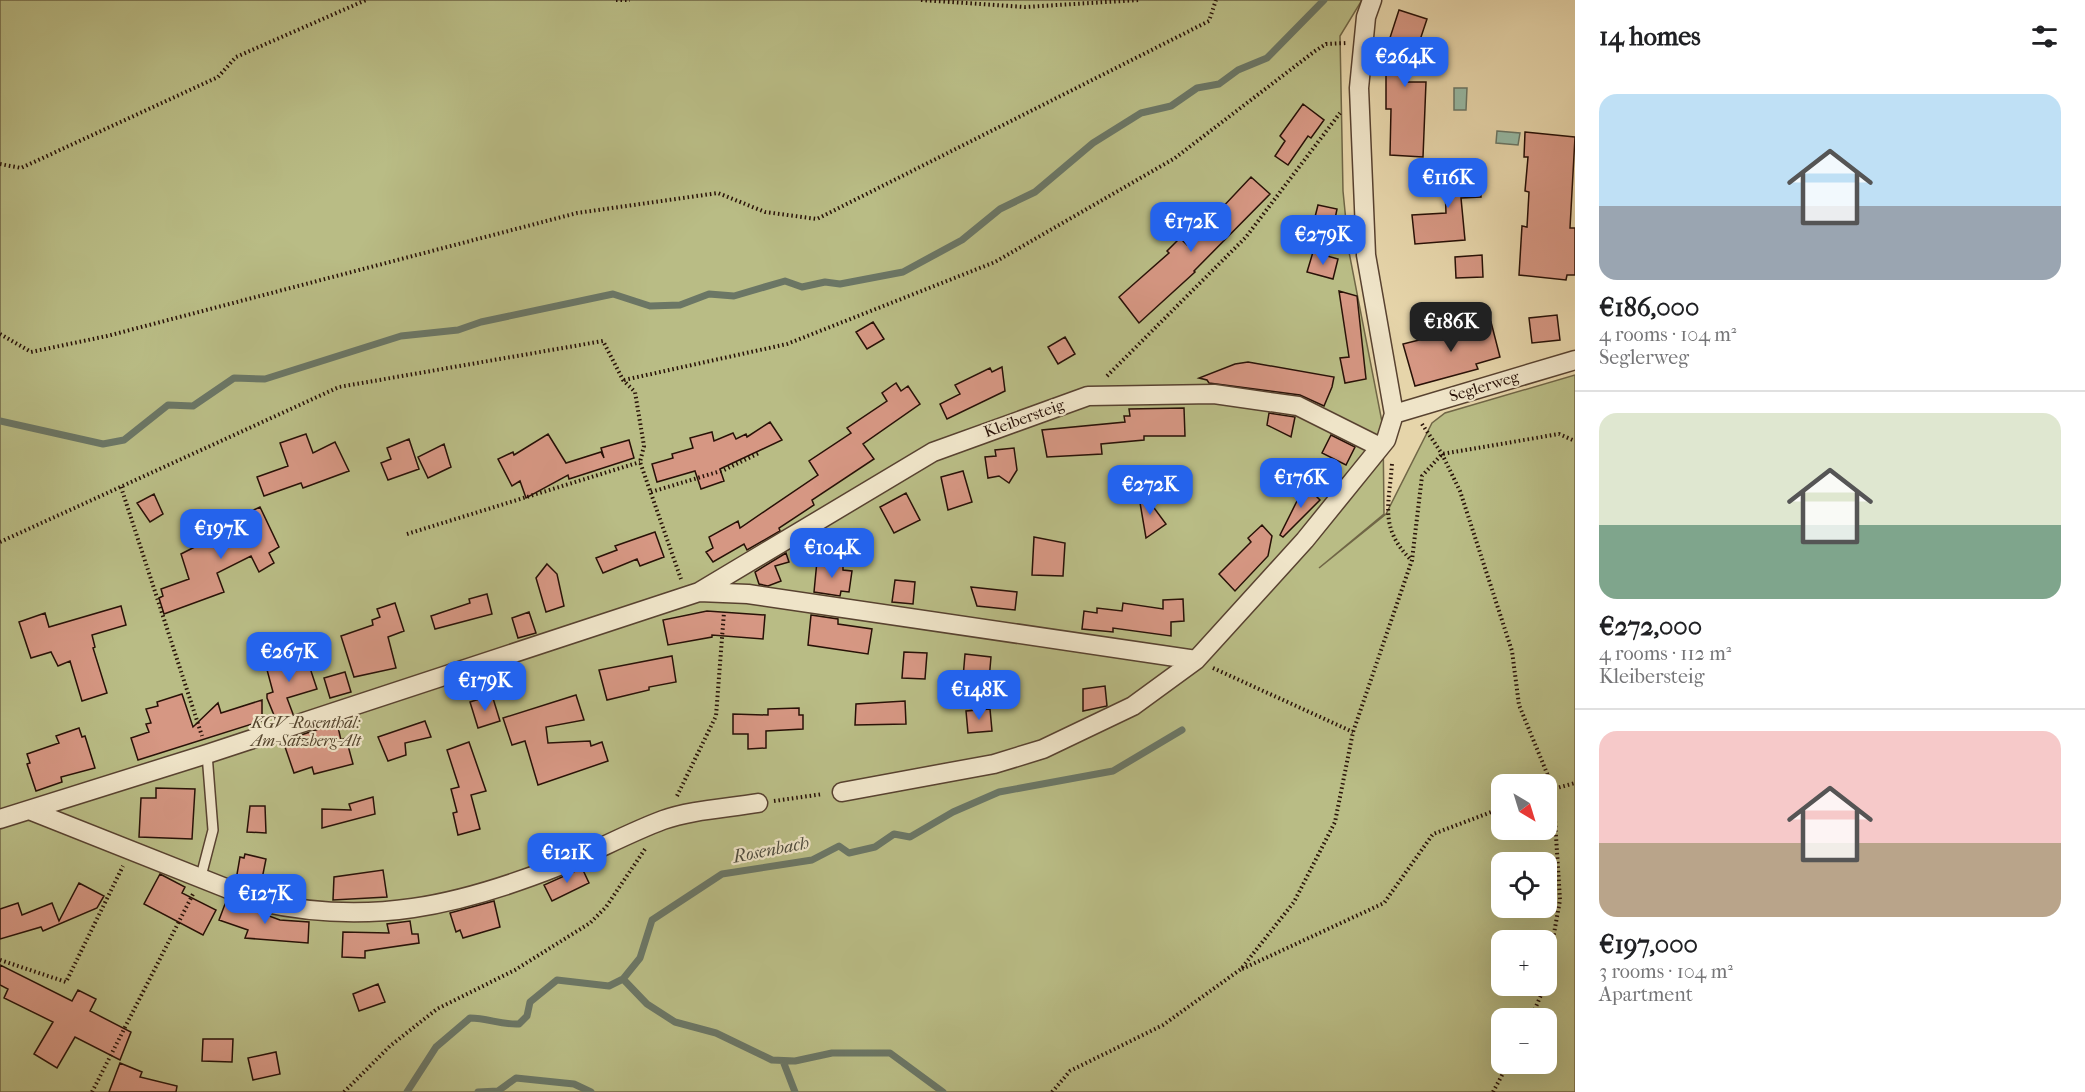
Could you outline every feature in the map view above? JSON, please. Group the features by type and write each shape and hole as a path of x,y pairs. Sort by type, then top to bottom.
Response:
{"street":[{"path":"842,792 993,764 1043,749 1132,706 1196,660 1305,540 1380,447 1402,411 1366,255 1359,88 1366,17 1372,0"},
{"name":"Seglerweg","path":"1402,411 1575,360"},
{"name":"Kleibersteig","path":"693,595 933,452 1088,396 1214,394 1298,406 1380,447"},
{"path":"0,819 207,754 693,595 725,593 1196,660"},
{"path":"29,810 200,880 261,902 295,910 369,914 411,910 504,886 559,866 665,819 758,803"}],"lane":[{"path":"200,880 213,830 207,754"}],"path":[{"path":"0,164 21,168 218,77 236,57 366,0"},
{"path":"616,0 630,0"},
{"path":"921,0 1025,7 1139,0"},
{"path":"0,334 31,352 42,350 107,336 577,213 718,193 765,212 817,219 1209,21 1216,0"},
{"path":"623,380 787,344 995,262 1175,158 1315,51 1326,44 1340,44"},
{"path":"1088,396 1246,237 1333,123"},
{"path":"0,542 339,387 603,341 623,380 635,392 644,446 640,462 693,595"},
{"path":"1402,411 1442,454 1460,491 1512,651 1519,705 1547,774"},
{"path":"1241,969 1294,902 1335,822 1353,732 1412,560 1422,476 1442,454 1559,434 1575,441"},
{"path":"651,492 724,470 759,453"},
{"path":"407,534 640,462"},
{"path":"1392,467 1388,524 1392,536 1412,560"},
{"path":"121,487 207,754"},
{"path":"672,806 716,716 725,593"},
{"path":"1196,660 1353,732"},
{"path":"1557,787 1575,783"},
{"path":"758,803 842,792"},
{"path":"1052,1092 1070,1071 1163,1025 1241,969 1384,903 1433,834 1491,812"},
{"path":"1555,930 1560,900 1556,840"},
{"path":"344,1092 390,1046 437,1008 515,970 591,923 606,907 646,848"},
{"path":"0,960 66,982 130,852"},
{"path":"92,1092 200,880"},
{"path":"1492,1092 1502,1074"}],"green space":[{"name":"KGV-Rosenthal: Am-Satzberg-Alt","path":"0,0 1362,0 1340,36 1343,191 1349,252 1383,427 1384,514 1319,568 1386,514 1432,423 1445,413 1575,375 1575,1092 0,1092"}],"shaded area":[{"path":"1454,88 1467,88 1466,110 1454,110"},
{"path":"1497,131 1520,133 1518,145 1496,143"}],"building":[{"path":"1399,10 1427,19 1406,82 1426,82 1423,157 1390,155 1391,109 1386,109 1386,50"},
{"path":"1303,104 1324,120 1311,138 1308,136 1288,165 1275,156 1285,141 1280,136"},
{"path":"1525,132 1575,137 1570,228 1575,228 1575,275 1567,275 1566,280 1519,275 1522,226 1527,227 1529,192 1525,191 1528,157 1524,157"},
{"path":"1458,159 1461,197 1461,177 1480,176 1481,197 1461,198 1465,240 1415,244 1412,215 1446,213 1444,160"},
{"path":"1251,177 1270,194 1195,272 1139,323 1119,297 1169,253 1167,251 1180,238 1187,245"},
{"path":"1318,205 1337,209 1332,234 1312,229"},
{"path":"1313,252 1338,259 1333,279 1307,272"},
{"path":"1482,255 1483,277 1456,278 1455,257"},
{"path":"1339,291 1357,296 1366,379 1345,383 1340,358 1349,357"},
{"path":"1557,315 1560,340 1532,343 1529,318"},
{"path":"873,322 884,339 867,349 856,332"},
{"path":"1491,322 1500,357 1476,364 1478,369 1415,386 1403,344"},
{"path":"1065,337 1075,354 1058,364 1048,347"},
{"path":"1248,362 1334,377 1324,406 1300,395 1209,383 1199,378 1235,364"},
{"path":"1002,367 1005,391 947,419 940,404 960,394 955,385 990,368 992,372"},
{"path":"896,383 901,391 908,386 920,404 863,444 874,459 812,500 814,505 779,528 780,531 747,550 744,544 713,562 706,552 713,548 709,537 738,521 740,528 818,475 809,461 851,433 847,428 887,401 882,393"},
{"path":"1184,408 1185,436 1144,436 1144,440 1101,444 1102,454 1047,457 1042,430 1125,422 1124,416 1130,416 1129,409"},
{"path":"1269,413 1295,417 1291,437 1267,425"},
{"path":"770,422 782,440 720,469 724,481 701,489 695,471 657,482 652,464 673,458 672,454 693,448 690,438 712,432 714,441 733,433 736,439 746,434 747,437"},
{"path":"306,434 313,453 335,442 349,471 303,488 301,483 264,496 257,477 288,466 280,443"},
{"path":"548,434 566,463 601,452 604,458 601,448 629,440 634,458 569,479 568,475 526,498 520,481 512,486 498,459 513,452 514,455"},
{"path":"1331,435 1355,447 1346,465 1322,453"},
{"path":"409,439 419,469 388,480 381,463 391,459 387,448"},
{"path":"444,444 451,467 428,478 418,457"},
{"path":"1014,448 1017,470 1009,483 999,476 988,478 985,457 996,456 995,450"},
{"path":"963,471 972,502 948,510 941,477"},
{"path":"1137,485 1166,524 1146,538"},
{"path":"1305,485 1320,500 1283,537 1280,535"},
{"path":"906,493 920,520 894,533 880,507"},
{"path":"154,494 163,514 150,522 137,503"},
{"path":"260,507 279,547 269,553 274,563 259,572 251,556 217,573 224,592 164,614 159,598 163,596 161,589 189,579 181,554 240,524 237,518"},
{"path":"1262,525 1272,536 1268,556 1235,591 1219,574 1251,542 1248,538"},
{"path":"655,532 664,557 640,566 637,559 603,573 596,558 617,550 615,546"},
{"path":"1034,537 1065,543 1063,576 1032,575"},
{"path":"786,553 789,562 775,566 781,581 768,586 759,584 755,572"},
{"path":"817,561 843,564 843,570 852,571 849,592 841,591 840,596 814,592"},
{"path":"547,564 557,574 564,606 546,612 536,578"},
{"path":"895,580 915,582 913,604 892,602"},
{"path":"971,587 1017,592 1015,610 977,606"},
{"path":"487,594 492,614 435,629 431,616 470,603 469,599"},
{"path":"1183,599 1184,621 1171,622 1171,636 1113,628 1113,632 1082,629 1084,611 1097,613 1097,608 1122,611 1123,603 1163,609 1163,600"},
{"path":"395,603 404,631 388,637 396,668 354,677 341,636 373,625 372,620 380,617 377,609"},
{"path":"121,606 126,625 92,635 95,647 93,648 107,693 82,701 70,661 58,666 51,652 31,658 19,622 45,613 49,627"},
{"path":"707,611 765,615 763,639 712,635 712,637 668,645 663,620"},
{"path":"529,612 536,633 518,638 512,618"},
{"path":"811,615 838,619 838,624 872,629 868,654 808,645"},
{"path":"904,652 927,653 925,679 902,678"},
{"path":"305,653 317,689 287,698 293,714 276,720 267,698 267,694 273,692 266,666"},
{"path":"965,654 991,657 989,680 963,678"},
{"path":"672,656 676,682 649,687 649,690 607,700 599,670"},
{"path":"345,672 351,692 330,698 324,678"},
{"path":"1105,686 1107,706 1083,711 1083,689"},
{"path":"182,694 193,727 218,703 221,713 262,700 262,716 265,720 138,760 131,738 149,732 146,724 151,723 146,709 158,706 157,702"},
{"path":"492,695 500,721 478,728 470,702"},
{"path":"576,695 584,720 546,727 548,743 590,741 591,746 602,742 608,761 538,785 525,741 512,745 503,718"},
{"path":"905,701 906,724 855,725 856,704"},
{"path":"799,708 799,715 803,715 803,729 766,731 766,748 748,749 748,734 733,734 733,714 768,715 768,709"},
{"path":"990,709 992,731 968,733 966,711"},
{"path":"425,721 431,737 405,743 406,755 388,761 378,737"},
{"path":"337,723 341,740 346,738 353,764 314,774 312,767 294,773 283,741"},
{"path":"79,728 82,737 85,736 95,768 61,777 62,782 36,791 27,764 30,763 27,754 59,743 56,736"},
{"path":"469,742 486,791 471,795 480,829 458,835 453,813 457,812 451,789 459,787 447,750"},
{"path":"156,788 195,789 192,839 139,837 141,798 156,798"},
{"path":"373,797 375,814 322,828 322,809 351,810 349,804"},
{"path":"250,806 265,806 266,833 247,832"},
{"path":"245,854 266,859 260,889 236,880 240,857 244,858"},
{"path":"582,868 589,883 552,901 544,885"},
{"path":"383,870 387,897 333,900 334,877"},
{"path":"160,874 185,887 182,893 216,910 203,935 144,904"},
{"path":"79,883 104,896 97,908 43,931 41,927 0,939 0,909 18,903 22,915 52,903 59,921"},
{"path":"494,901 500,927 463,938 460,930 456,932 450,913"},
{"path":"231,902 280,920 309,922 308,943 245,938 248,930 219,920 225,904 230,905"},
{"path":"410,921 412,934 418,934 419,943 365,951 365,958 342,957 343,932 389,933 387,924"},
{"path":"0,965 72,1001 78,990 96,999 90,1011 131,1032 120,1060 75,1037 57,1068 34,1054 53,1022 4,998 8,989 0,985"},
{"path":"378,984 385,1002 359,1011 353,994"},
{"path":"203,1039 233,1039 232,1062 202,1061"},
{"path":"276,1052 280,1074 253,1080 248,1058"},
{"path":"120,1063 142,1072 140,1077 177,1086 176,1092 109,1092"}],"waterway":[{"path":"0,421 103,444 124,440 168,405 193,406 234,378 265,379 401,336 458,330 481,322 613,294 650,306 680,305 709,294 734,296 785,281 802,287 825,282 840,284 903,272 962,240 1000,209 1035,192 1093,143 1141,113 1171,106 1197,88 1219,84 1238,70 1267,58 1324,0"},
{"name":"Rosenbach","path":"407,1092 436,1047 470,1018 519,1024 527,1016 530,1002 557,980 609,986 623,979 640,958 652,920 722,874 812,860 839,846 849,853 875,847 894,834 910,837 953,812 999,792 1113,771 1182,730"},
{"path":"623,979 647,1004 675,1022 716,1033 772,1060 795,1061 832,1053 890,1053 943,1092"},
{"path":"783,1061 795,1092"},
{"path":"478,1092 498,1091 516,1078 574,1084 591,1092"}]}
